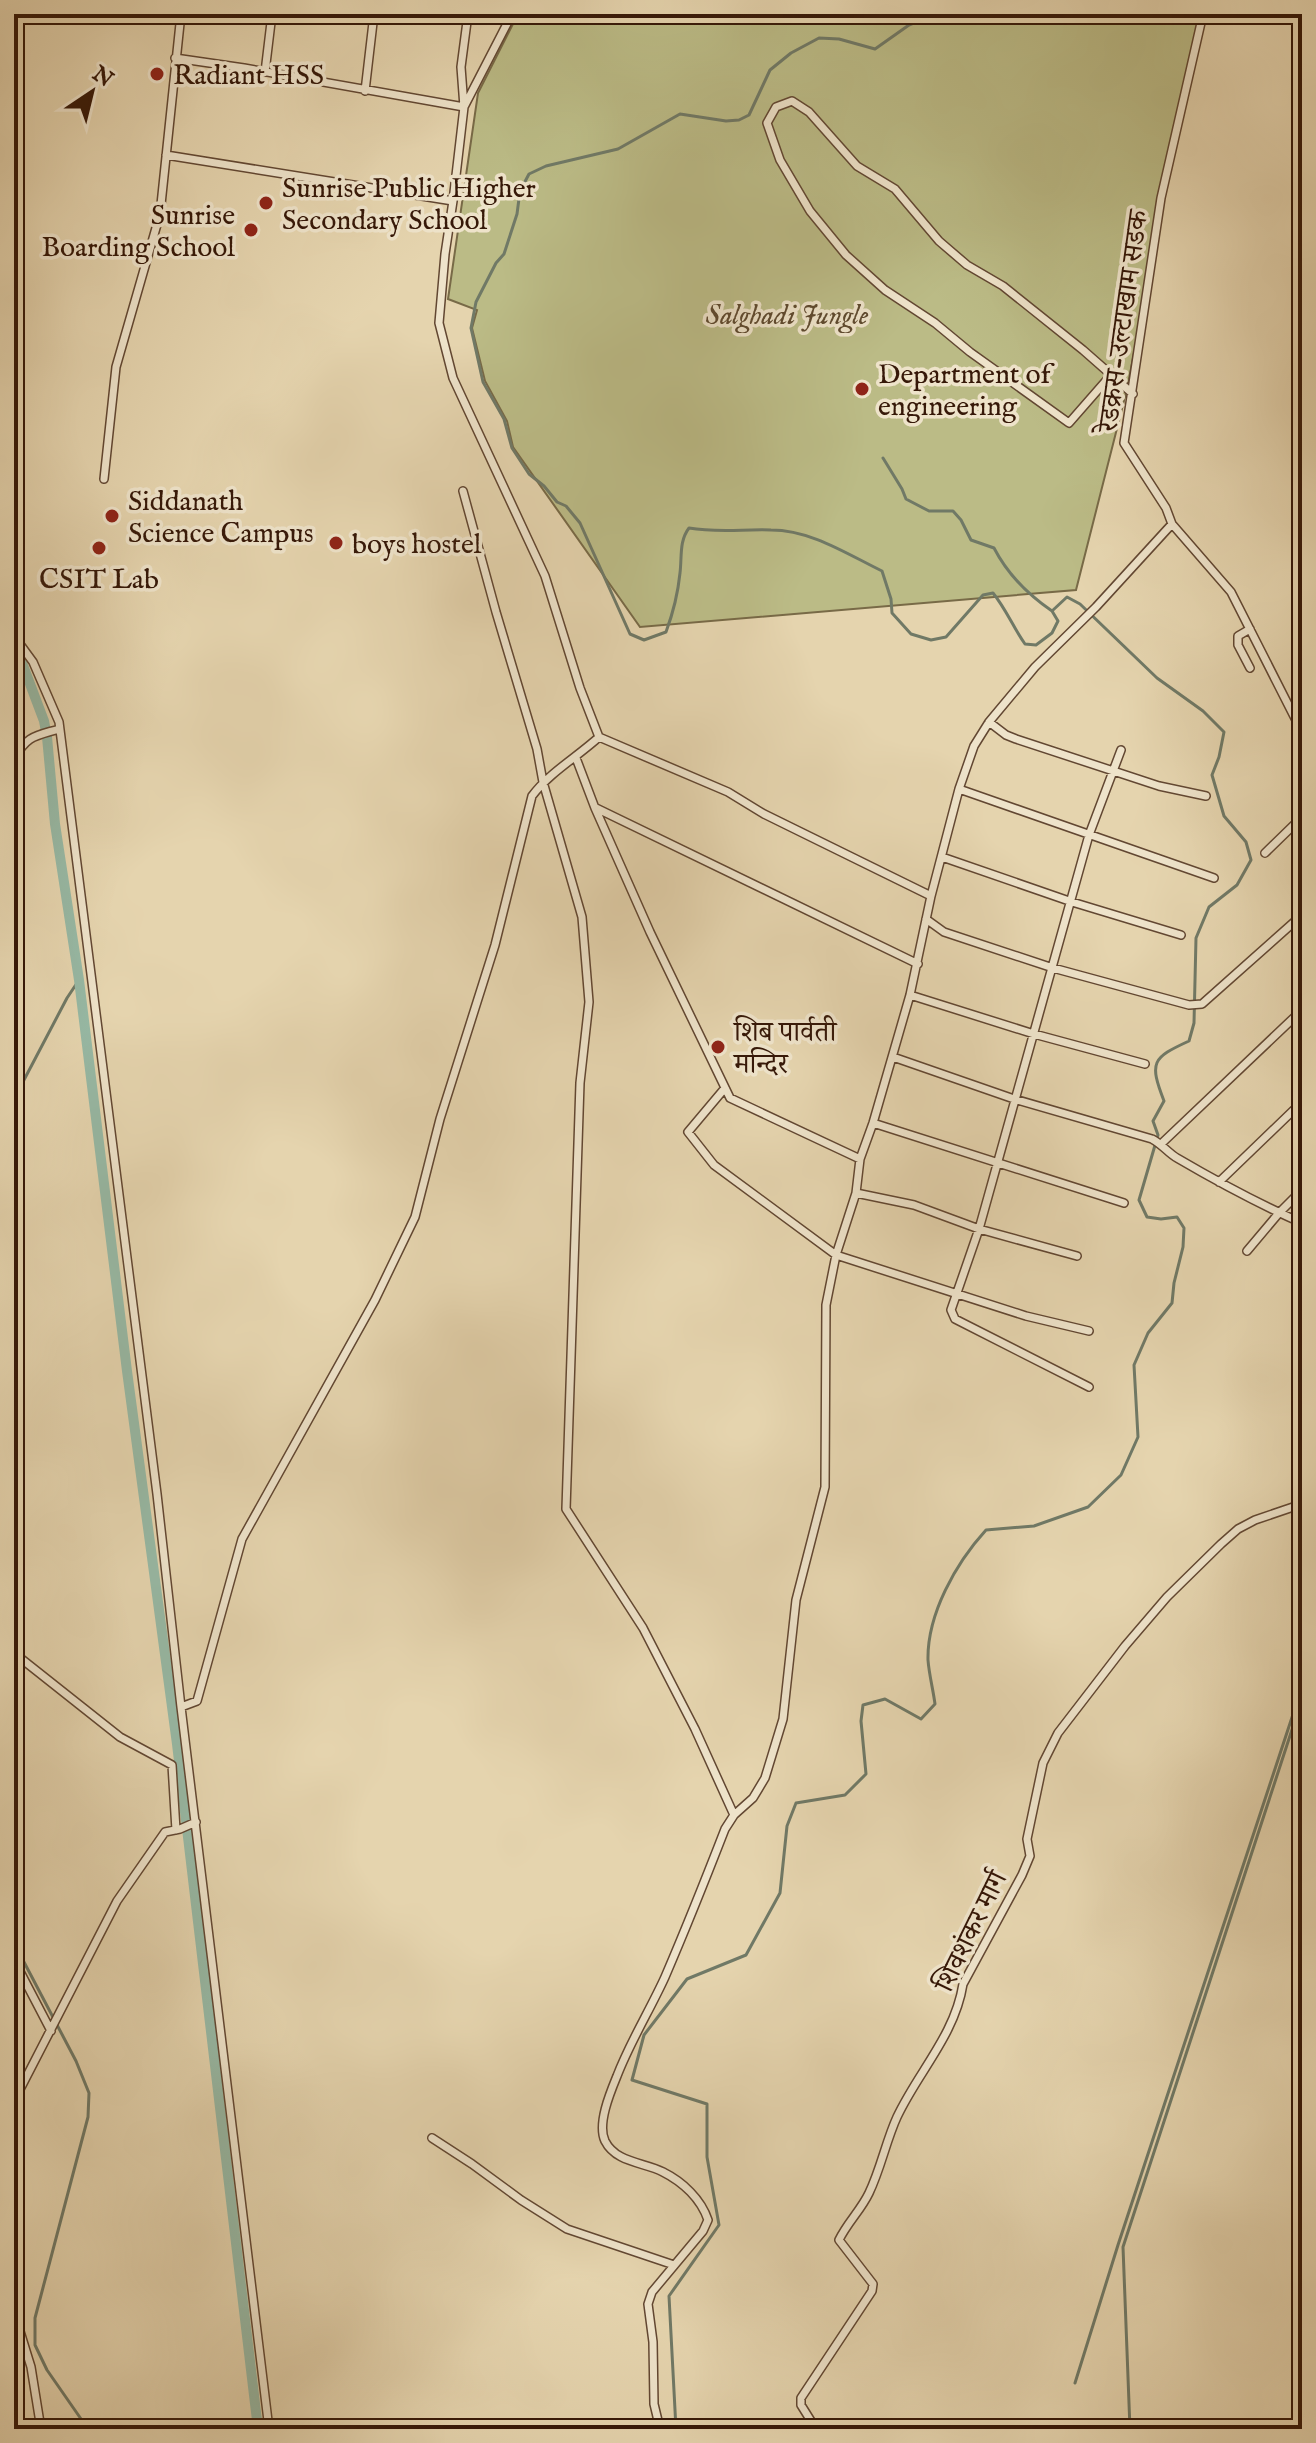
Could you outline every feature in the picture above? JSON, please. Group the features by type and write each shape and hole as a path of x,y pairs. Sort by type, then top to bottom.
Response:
{"street":[{"path":"104,479 116,367 160,214 181,14"},
{"path":"265,72 272,14"},
{"path":"365,91 374,14"},
{"path":"468,14 461,67 464,107 439,323 453,378 545,576 580,688 599,737 728,792 764,814 931,896"},
{"path":"464,107 512,14"},
{"name":"रेडक्रस-उल्टाखाम सडक","path":"1203,14 1161,198 1124,443 1166,508 1172,524 1231,592 1302,732"},
{"path":"175,58 464,107"},
{"path":"1111,375 1069,423 935,323 885,290 846,255 810,211 780,160 767,123 776,107 792,101 809,112 857,166 895,189 948,249 967,265 1003,286 1083,350 1133,394"},
{"path":"166,155 453,201"},
{"path":"463,491 582,917 589,1002 580,1083 566,1509 643,1628 695,1729 734,1815"},
{"path":"660,2429 654,2404 653,2342 648,2304 652,2292 703,2231 708,2220 703,2205 687,2189 663,2172 627,2160 610,2149 603,2138 602,2125 616,2077 664,1977 725,1829 734,1815 753,1798 765,1778 783,1719 796,1600 825,1487 826,1305 836,1255 856,1193 860,1159 893,1057 918,964 931,896 959,789 974,746 989,722 1035,667 1096,607 1172,524"},
{"path":"1250,629 1238,636 1238,645 1250,668"},
{"path":"14,636 33,662 57,730 157,1494 193,1823 269,2429"},
{"path":"989,722 1006,735 1159,786 1206,796"},
{"path":"14,759 22,743 42,733 57,730"},
{"path":"181,1707 197,1701 242,1539 375,1300 415,1217 440,1119 495,945 532,796 543,782 599,737"},
{"path":"1089,1387 955,1319 951,1310 979,1229 1089,835 1121,750"},
{"path":"576,758 650,932 730,1098 860,1159"},
{"path":"959,789 1214,878"},
{"path":"595,808 918,964"},
{"path":"1265,853 1302,817"},
{"path":"942,857 1072,902 1181,935"},
{"path":"926,919 944,932 1053,968 1189,1005 1202,1004 1302,915"},
{"path":"910,995 1034,1034 1145,1064"},
{"path":"1161,1144 1302,1010"},
{"path":"893,1057 1014,1099 1152,1139 1172,1155 1219,1182 1302,1223"},
{"path":"725,1088 688,1132 714,1165 836,1255 1026,1316 1089,1331"},
{"path":"1219,1182 1302,1102"},
{"path":"873,1123 1124,1203"},
{"path":"1247,1251 1302,1190"},
{"path":"856,1193 914,1205 979,1229 1077,1256"},
{"name":"शिवशंकर मार्ग","path":"816,2429 801,2405 801,2398 872,2291 873,2284 839,2240 865,2201 897,2117 948,2031 961,2001 963,1984 1022,1875 1030,1856 1027,1839 1043,1763 1058,1733 1167,1597 1221,1544 1238,1529 1255,1520 1302,1504"},
{"path":"14,1653 120,1737 172,1765 178,1830"},
{"path":"14,2101 117,1901 165,1832 193,1823"},
{"path":"14,1960 52,2029"},
{"path":"432,2138 567,2229 674,2265"},
{"path":"14,2312 31,2367 41,2429"}],"green space":[{"name":"Salghadi Jungle","path":"518,14 1200,14 1127,389 1076,590 640,627 513,447 507,421 485,381 472,328 477,310 448,299 478,93"}],"waterway":[{"path":"676,2429 669,2296 719,2225 707,2157 707,2104 632,2080 644,2035 687,1979 746,1955 780,1893 787,1826 796,1803 845,1795 866,1774 861,1721 863,1705 885,1699 921,1719 935,1704 928,1660 932,1625 954,1574 986,1530 1034,1526 1088,1507 1121,1475 1138,1437 1134,1365 1148,1333 1172,1303 1183,1247 1184,1228 1177,1217 1147,1217 1139,1200 1158,1135 1153,1121 1164,1101 1156,1078 1157,1063 1167,1052 1189,1041 1194,1023 1196,938 1209,907 1237,885 1251,860 1246,842 1224,816 1212,775 1224,732 1203,711 1157,678 1080,604 1067,597 1052,611 1058,621 1052,633 1036,645 1025,644 993,593 983,595 946,637 931,640 911,634 892,613 882,571 828,544 786,531 689,528 682,544 678,588 666,632 644,640 630,634 580,523 566,506 557,502 529,474 512,448 504,419 483,382 471,328 476,302 504,254 517,214 520,191 529,174 546,166 618,149 680,114 739,120 749,115 770,70 791,53 819,38 839,39 875,49 909,25 935,14"},
{"path":"883,458 906,499 929,511 953,511 971,540 994,548 1019,583 1052,611"},
{"path":"14,650 21,660 47,737 55,824 79,980 177,1744 258,2429"},
{"path":"14,1099 79,980"},
{"path":"1075,2383 1302,1687"},
{"path":"1130,2429 1123,2247 1302,1699"},
{"path":"14,1943 76,2061 89,2093 88,2117 35,2318 35,2345 47,2370 88,2429"}],"place":[{"name":"Radiant HSS","path":"157,74"},
{"name":"Sunrise Public Higher Secondary School","path":"266,203"},
{"name":"Sunrise Boarding School","path":"251,230"},
{"name":"Department of engineering","path":"862,389"},
{"name":"Siddanath Science Campus","path":"112,516"},
{"name":"boys hostel","path":"336,543"},
{"name":"CSIT Lab","path":"99,548"},
{"name":"शिब पार्वती मन्दिर","path":"718,1047"}]}
